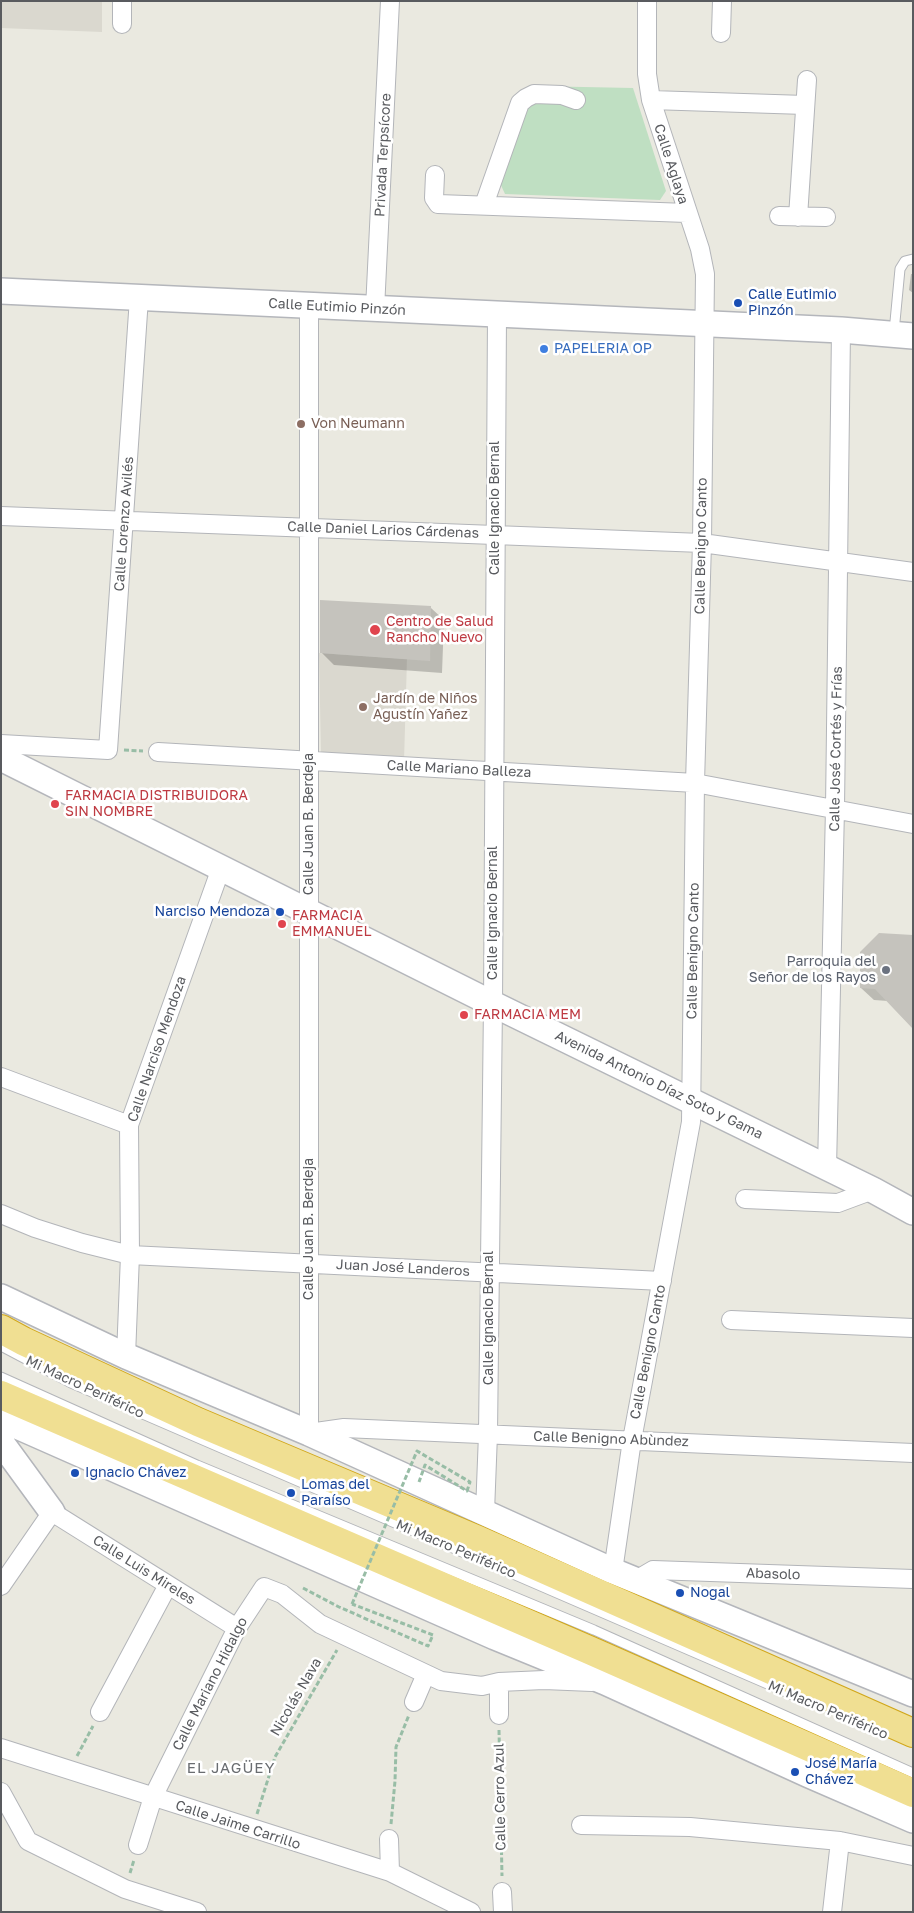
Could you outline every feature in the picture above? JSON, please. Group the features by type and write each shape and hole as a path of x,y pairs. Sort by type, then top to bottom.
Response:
{"highway":[{"path":"1,1329 23,1342 182,1415 478,1540 913,1733"},
{"path":"1,1395 571,1642 913,1794"}],"street":[{"path":"122,1 122,24"},
{"name":"Privada Terpsícore","path":"375,309 390,1"},
{"name":"Calle Aglaya","path":"647,1 647,74 651,100 700,249 705,274 706,324"},
{"path":"721,33 722,1"},
{"path":"798,217 807,80"},
{"path":"484,205 520,103 534,94 562,95 576,100"},
{"path":"651,100 805,105"},
{"path":"435,175 434,198 438,204 687,213"},
{"path":"779,216 826,218"},
{"name":"Calle Eutimio Pinzón","path":"1,291 841,330 903,335"},
{"name":"Calle Lorenzo Avilés","path":"108,750 139,298"},
{"name":"Calle Juan B. Berdeja","path":"309,306 309,1433"},
{"name":"Calle Ignacio Bernal","path":"485,1512 488,1434 493,1004 497,314"},
{"name":"Calle Benigno Canto","path":"624,1575 632,1440 691,1122 695,783 706,324"},
{"name":"Calle José Cortés y Frías","path":"827,1168 835,808 841,330"},
{"name":"Calle Daniel Larios Cárdenas","path":"1,516 702,542 913,572"},
{"path":"1,744 108,750"},
{"name":"Calle Mariano Balleza","path":"158,752 695,783 913,824"},
{"name":"Avenida Antonio Díaz Soto y Gama","path":"1,758 493,1004 873,1190 913,1212"},
{"name":"Calle Narciso Mendoza","path":"126,1356 130,1255 129,1125 221,868"},
{"path":"1,1077 129,1125"},
{"path":"746,1199 838,1203 873,1190"},
{"name":"Juan José Landeros","path":"1,1214 35,1228 82,1243 130,1255 662,1281"},
{"path":"1,1298 126,1356 309,1433 624,1575 913,1694"},
{"path":"731,1320 913,1328"},
{"path":"1,1420 495,1637 605,1682 913,1820"},
{"name":"Calle Benigno Abùndez","path":"309,1433 344,1428 913,1452"},
{"path":"1,1442 52,1512 1,1586"},
{"name":"Calle Luis Mireles","path":"52,1512 237,1628"},
{"name":"Abasolo","path":"624,1575 653,1570 913,1579"},
{"path":"100,1712 168,1585"},
{"name":"Calle Mariano Hidalgo","path":"138,1845 153,1798 237,1628 264,1587 282,1594 320,1624 441,1681 482,1686 499,1682 544,1680 605,1682"},
{"path":"414,1702 426,1674"},
{"path":"499,1682 499,1715"},
{"path":"758,1726 809,1775"},
{"name":"Calle Jaime Carrillo","path":"1,1748 390,1872 471,1912"},
{"path":"1,1792 28,1841 126,1889 197,1912"},
{"path":"581,1825 690,1828 840,1841 913,1856"},
{"path":"389,1840 390,1872"},
{"path":"832,1912 840,1841"},
{"path":"502,1892 503,1912"}],"lane":[{"path":"903,335 900,269 905,261 913,259"},
{"name":"Mi Macro Periférico","path":"1,1346 71,1383 812,1703"},
{"name":"Mi Macro Periférico","path":"1,1376 197,1466 594,1630 913,1773"}],"path":[{"path":"108,750 158,752"},
{"path":"296,1584 339,1607 428,1646 434,1635 352,1604 418,1451 470,1482 467,1490 425,1465 419,1482"},
{"name":"Nicolás Nava","path":"252,1829 275,1757 346,1635"},
{"path":"389,1840 395,1781 396,1747 414,1702"},
{"path":"69,1771 100,1712"},
{"name":"Calle Cerro Azul","path":"499,1715 502,1892"},
{"path":"126,1889 138,1845"}],"shaded area":[{"path":"1,1 102,1 102,32 1,28"},
{"name":"Jardín de Niños Agustín Yañez","path":"319,653 407,659 404,761 321,755"}],"green space":[{"path":"534,86 633,88 666,191 660,200 505,194 499,181"}],"building":[{"name":"Centro de Salud Rancho Nuevo","path":"320,600 431,606 430,661 320,653"},
{"name":"Parroquia del Señor de los Rayos","path":"879,933 913,935 913,1029 875,989 860,988 860,952"}],"place":[{"name":"Calle Eutimio Pinzón","path":"738,303"},
{"name":"PAPELERIA OP","path":"544,349"},
{"name":"Von Neumann","path":"301,424"},
{"name":"Centro de Salud Rancho Nuevo","path":"375,630"},
{"name":"Jardín de Niños Agustín Yañez","path":"363,707"},
{"name":"FARMACIA DISTRIBUIDORA SIN NOMBRE","path":"55,804"},
{"name":"Narciso Mendoza","path":"280,912"},
{"name":"FARMACIA EMMANUEL","path":"282,924"},
{"name":"Parroquia del Señor de los Rayos","path":"886,970"},
{"name":"FARMACIA MEM","path":"464,1015"},
{"name":"Ignacio Chávez","path":"75,1473"},
{"name":"Lomas del Paraíso","path":"291,1493"},
{"name":"Nogal","path":"680,1593"},
{"name":"José María Chávez","path":"795,1772"}],"district":[{"name":"EL JAGÜEY","path":"231,1768"}]}
